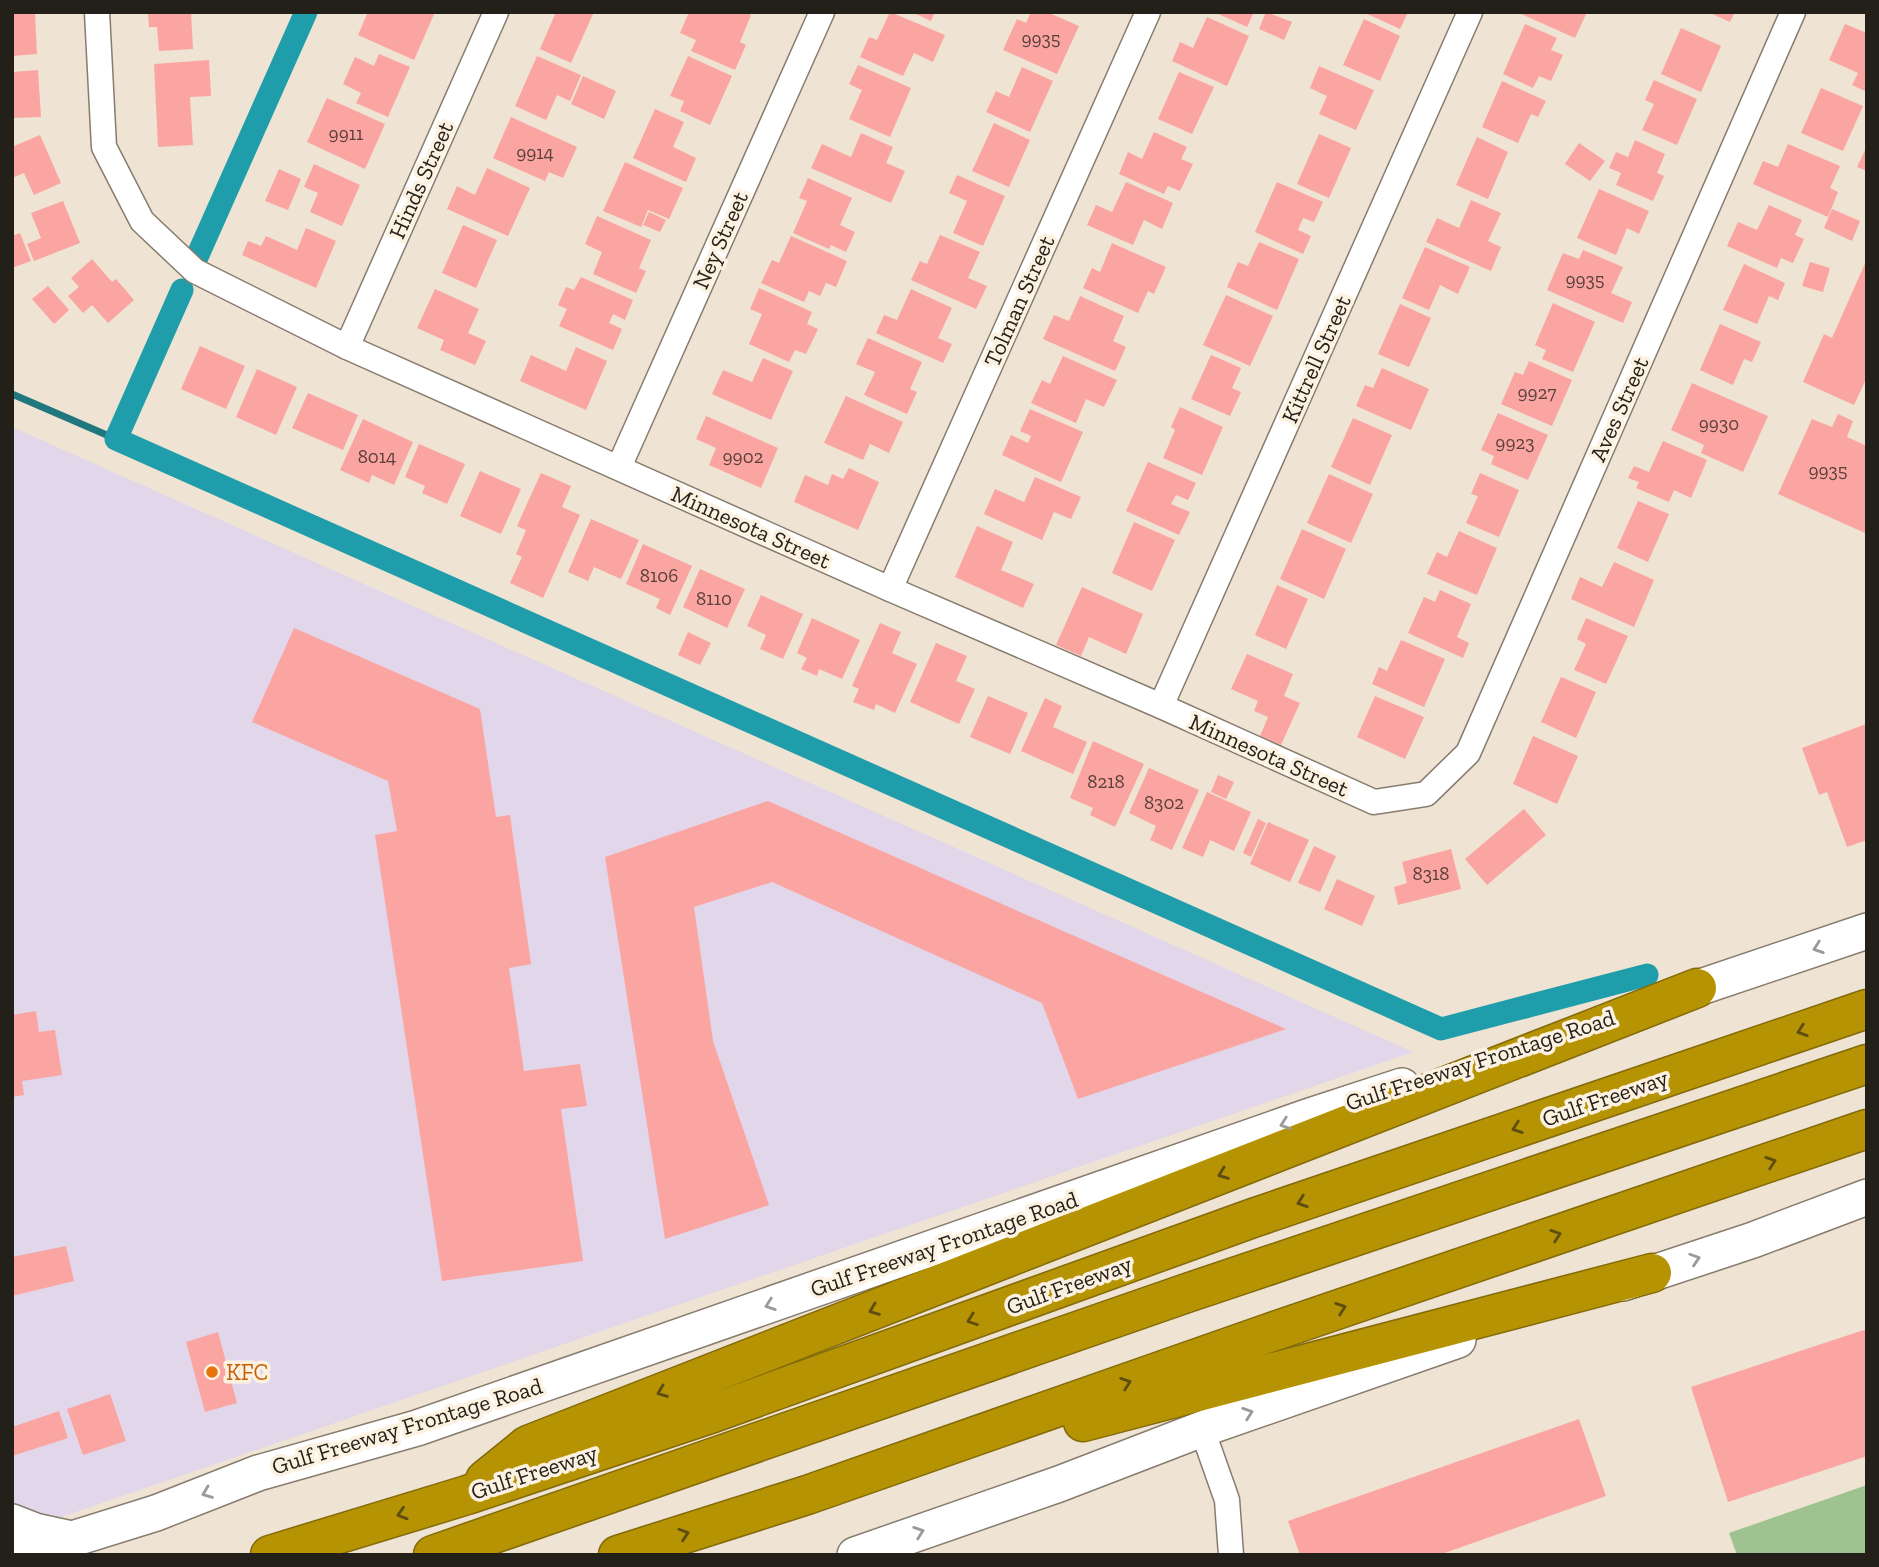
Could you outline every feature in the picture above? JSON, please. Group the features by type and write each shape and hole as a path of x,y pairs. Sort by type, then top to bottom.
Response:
{"highway":[{"path":"467,1494 528,1445 1697,988"},
{"name":"Gulf Freeway","path":"270,1555 713,1413 1253,1218 1867,1009"},
{"name":"Gulf Freeway","path":"433,1555 1184,1294 1867,1064"},
{"path":"618,1555 807,1495 1269,1333 1867,1129"},
{"path":"807,1495 1652,1273"}],"main road":[{"name":"Gulf Freeway Frontage Road","path":"20,1555 80,1541 258,1473 417,1428 1310,1116 1867,931"},
{"path":"855,1555 1059,1484 1202,1429 1753,1240 1867,1196"},
{"path":"12,1522 35,1531 80,1541"}],"street":[{"name":"Minnesota Street","path":"97,12 104,147 142,221 195,271 347,347 1374,802 1426,794"},
{"name":"Hinds Street","path":"347,347 496,12"},
{"name":"Ney Street","path":"619,467 821,12"},
{"name":"Tolman Street","path":"890,589 1148,12"},
{"name":"Kittrell Street","path":"1161,706 1470,12"},
{"name":"Aves Street","path":"1426,794 1468,753 1793,12"},
{"path":"1202,1429 1227,1500 1231,1555"}],"shaded area":[{"path":"12,427 1413,1052 12,1534"}],"green space":[{"path":"1867,1485 1867,1555 1737,1555 1729,1533"}],"building":[{"path":"12,12 35,12 37,54 12,56"},
{"path":"148,12 191,12 193,49 159,51 157,27 149,27"},
{"path":"368,12 435,12 414,60 358,35"},
{"path":"556,12 593,14 571,63 540,49"},
{"path":"689,12 745,12 751,15 740,42 746,45 735,70 691,51 696,40 680,33"},
{"path":"890,12 945,35 933,62 914,53 903,76 860,57 869,37 877,40"},
{"path":"912,12 935,12 931,21"},
{"path":"1031,12 1047,12 1079,26 1057,74 1003,50 1017,19 1026,23"},
{"path":"1214,12 1254,12 1247,27"},
{"path":"1266,12 1292,22 1284,40 1259,29"},
{"path":"1363,12 1408,12 1400,29"},
{"path":"1517,12 1587,12 1575,38"},
{"path":"1708,12 1735,12 1730,22"},
{"path":"1207,17 1249,36 1227,86 1172,61 1180,42 1193,48"},
{"path":"1364,19 1400,36 1380,81 1343,65"},
{"path":"1525,24 1557,38 1551,50 1563,55 1551,81 1539,76 1533,88 1503,74"},
{"path":"1845,24 1867,33 1867,92 1852,85 1858,73 1829,60"},
{"path":"1681,28 1721,46 1701,92 1661,74"},
{"path":"379,54 410,67 388,117 356,103 361,93 343,84 355,57 374,66"},
{"path":"537,56 581,75 570,101 557,95 546,120 515,106"},
{"path":"688,56 732,76 710,125 680,111 684,101 670,96"},
{"path":"209,60 211,96 190,97 193,145 158,147 154,64"},
{"path":"858,65 911,88 890,137 849,119 862,90 849,84"},
{"path":"1319,66 1374,90 1356,130 1319,114 1327,96 1310,88"},
{"path":"1022,67 1053,81 1030,132 986,112 996,91 1009,97"},
{"path":"38,70 41,117 12,118 12,72"},
{"path":"1179,72 1214,87 1192,134 1158,119"},
{"path":"583,76 616,91 604,119 571,104"},
{"path":"1654,80 1697,99 1677,145 1642,130 1654,104 1645,100"},
{"path":"1502,81 1546,101 1538,117 1531,114 1518,143 1482,127"},
{"path":"1821,88 1863,106 1843,151 1801,133"},
{"path":"327,98 385,124 365,169 307,142"},
{"path":"655,109 684,122 673,147 696,158 686,182 633,158"},
{"path":"511,117 577,147 563,178 549,172 545,181 493,158"},
{"path":"994,123 1030,140 1009,187 972,171"},
{"path":"1154,132 1187,147 1181,159 1193,164 1180,191 1168,186 1164,194 1119,174 1128,152 1142,159"},
{"path":"861,133 893,147 886,163 905,171 891,203 811,168 822,144 851,157"},
{"path":"1319,134 1351,148 1329,198 1297,184"},
{"path":"40,135 61,183 34,195 24,173 12,178 12,147"},
{"path":"1477,137 1508,152 1488,199 1456,185"},
{"path":"1635,140 1665,154 1657,173 1664,176 1653,201 1616,185 1621,173 1609,168 1616,152 1628,157"},
{"path":"1579,143 1605,161 1590,181 1565,164"},
{"path":"1788,144 1840,166 1830,188 1838,192 1828,217 1753,184 1763,161 1778,167"},
{"path":"1867,146 1867,171 1857,167"},
{"path":"625,162 683,188 669,219 648,210 641,227 603,211"},
{"path":"314,164 360,185 342,226 310,212 318,193 304,187"},
{"path":"487,168 530,188 508,236 447,209 457,186 475,195"},
{"path":"279,169 301,179 288,210 265,201"},
{"path":"957,175 1005,196 983,246 953,233 967,201 949,193"},
{"path":"808,178 852,198 840,225 855,232 846,252 831,245 829,249 793,233 807,201 799,198"},
{"path":"1126,182 1173,203 1162,229 1144,220 1133,245 1087,225 1096,205 1112,212"},
{"path":"1277,182 1323,202 1314,222 1303,218 1298,230 1311,236 1303,254 1255,232"},
{"path":"1599,189 1649,211 1639,234 1627,228 1616,255 1577,238"},
{"path":"1471,200 1501,213 1488,241 1501,247 1491,271 1426,242 1437,218 1459,228"},
{"path":"63,201 80,243 34,261 27,244 41,238 31,213"},
{"path":"1769,205 1802,220 1795,235 1804,239 1793,263 1781,258 1777,268 1727,246 1738,222 1757,230"},
{"path":"1832,209 1860,221 1852,241 1824,228"},
{"path":"649,212 666,220 660,232 643,225"},
{"path":"597,216 651,240 639,268 646,271 636,293 593,274 602,252 585,244"},
{"path":"463,225 497,240 476,288 442,273"},
{"path":"306,228 336,241 316,288 242,255 248,241 261,246 266,236 297,250"},
{"path":"20,233 31,261 12,268 12,236"},
{"path":"940,235 980,252 968,278 987,286 976,309 911,280 920,261 927,264"},
{"path":"791,236 847,261 836,287 826,283 820,296 809,291 804,302 761,283 772,260 779,263"},
{"path":"1259,242 1299,259 1277,310 1227,287 1238,262 1248,266"},
{"path":"1112,243 1166,267 1154,294 1148,291 1138,313 1083,288 1092,268 1100,272"},
{"path":"1425,247 1470,267 1458,294 1440,285 1429,310 1402,298"},
{"path":"1583,250 1623,267 1611,293 1632,302 1623,323 1547,290 1563,253 1579,259"},
{"path":"92,259 112,282 116,279 134,300 108,323 92,305 83,313 68,296 79,287 71,278"},
{"path":"1867,259 1867,377 1854,405 1803,382 1824,334 1832,338"},
{"path":"1810,262 1830,268 1823,292 1802,286"},
{"path":"1744,264 1785,283 1778,300 1769,296 1757,324 1723,310"},
{"path":"581,277 633,300 625,320 613,314 609,323 622,329 613,350 559,326 567,309 558,305 566,287 574,290"},
{"path":"48,286 69,310 54,324 32,299"},
{"path":"759,288 812,312 807,324 818,329 806,354 795,350 789,362 749,344 762,314 750,309"},
{"path":"435,289 479,309 468,333 486,341 475,365 440,350 444,340 417,328"},
{"path":"911,289 952,308 938,338 952,344 943,363 876,333 884,315 897,320"},
{"path":"1226,295 1273,316 1250,366 1203,345"},
{"path":"1080,296 1124,316 1113,341 1126,347 1115,371 1043,339 1054,315 1069,321"},
{"path":"1553,303 1595,322 1573,372 1542,359 1546,350 1535,345"},
{"path":"1400,304 1431,318 1409,367 1378,354"},
{"path":"1720,324 1761,342 1752,362 1744,359 1733,385 1700,370"},
{"path":"868,338 922,362 910,389 917,392 907,414 864,395 875,372 856,364"},
{"path":"200,346 245,366 226,409 181,389"},
{"path":"576,347 607,361 586,410 520,381 531,355 566,371"},
{"path":"1211,355 1241,368 1232,388 1241,392 1230,416 1191,399"},
{"path":"1063,356 1117,380 1104,407 1086,399 1076,423 1031,403 1042,380 1050,384"},
{"path":"763,358 793,371 771,420 712,394 723,370 752,382"},
{"path":"1529,361 1572,380 1552,426 1501,404 1515,372 1523,375"},
{"path":"1382,368 1429,389 1411,430 1356,406 1365,385 1373,388"},
{"path":"257,369 297,387 276,435 236,417"},
{"path":"1692,383 1768,416 1743,472 1701,453 1704,445 1671,430"},
{"path":"308,393 358,415 343,450 292,428"},
{"path":"846,396 903,422 889,453 870,444 863,460 824,443"},
{"path":"1180,407 1223,427 1202,475 1163,458 1175,430 1171,427"},
{"path":"1030,409 1083,432 1061,482 1002,455 1011,435 1028,443 1031,436 1020,431"},
{"path":"1498,413 1548,435 1528,480 1491,464 1494,456 1481,450"},
{"path":"1838,414 1853,421 1847,437 1867,446 1865,533 1778,494 1812,419 1832,427"},
{"path":"706,416 778,448 761,488 709,465 716,448 696,439"},
{"path":"1353,418 1392,435 1370,485 1331,467"},
{"path":"363,419 413,442 394,485 372,475 369,483 340,470"},
{"path":"1663,441 1707,460 1691,498 1674,490 1669,502 1636,488 1639,482 1628,478 1634,466 1649,472"},
{"path":"419,444 465,464 447,504 422,493 425,486 405,477"},
{"path":"1148,462 1196,483 1188,500 1176,495 1171,504 1190,512 1179,535 1126,511"},
{"path":"849,468 879,482 858,530 794,502 805,475 828,485 832,474 843,479"},
{"path":"480,471 521,489 501,534 460,516"},
{"path":"541,473 571,486 562,507 580,515 543,598 510,583 522,557 516,554 526,530 517,526"},
{"path":"1480,473 1519,490 1499,537 1466,523 1478,496 1471,494"},
{"path":"1329,474 1373,494 1351,543 1307,523"},
{"path":"1035,477 1081,497 1071,519 1054,512 1042,540 984,514 995,489 1024,502"},
{"path":"1638,501 1669,514 1648,562 1617,548"},
{"path":"591,519 639,540 621,579 594,567 588,581 568,572"},
{"path":"1134,522 1175,540 1152,591 1112,573"},
{"path":"977,526 1013,542 1001,570 1034,584 1023,608 955,577"},
{"path":"1302,529 1346,549 1324,599 1280,579"},
{"path":"1459,531 1497,548 1477,595 1427,574 1437,552 1447,557"},
{"path":"643,544 692,566 670,615 656,608 660,599 626,584"},
{"path":"1614,562 1654,580 1634,627 1571,599 1580,577 1602,587"},
{"path":"700,569 745,589 727,628 683,607"},
{"path":"1277,585 1308,599 1286,649 1255,635"},
{"path":"1082,587 1143,614 1126,654 1089,637 1081,656 1056,645"},
{"path":"1440,590 1471,604 1457,637 1469,643 1463,658 1408,633 1424,597 1435,602"},
{"path":"761,595 803,614 783,659 760,649 766,635 747,626"},
{"path":"812,618 860,640 842,679 819,669 817,676 801,669 807,658 797,653"},
{"path":"1586,618 1628,636 1606,684 1574,670 1586,644 1577,639"},
{"path":"880,623 901,632 892,653 917,664 895,713 876,704 874,710 853,702 859,689 852,686"},
{"path":"294,628 480,709 496,817 510,815 531,964 509,968 524,1071 580,1064 587,1106 561,1109 583,1261 442,1281 375,835 397,831 388,781 252,722"},
{"path":"688,632 711,643 700,665 678,655"},
{"path":"1401,640 1445,659 1424,707 1372,684 1379,667 1387,671"},
{"path":"936,643 967,656 956,681 975,689 959,724 910,702"},
{"path":"1247,654 1293,674 1284,696 1300,703 1281,745 1260,736 1268,717 1254,711 1258,701 1231,689"},
{"path":"1561,677 1596,692 1576,738 1541,722"},
{"path":"988,696 1028,713 1010,754 970,737"},
{"path":"1375,696 1424,717 1405,759 1357,737"},
{"path":"1045,698 1062,706 1053,727 1087,742 1073,774 1021,751"},
{"path":"1866,724 1867,840 1847,847 1827,792 1819,795 1802,748"},
{"path":"1533,736 1578,756 1557,804 1513,784"},
{"path":"1093,741 1144,764 1115,827 1090,815 1093,808 1070,798"},
{"path":"1149,768 1199,790 1172,850 1150,840 1156,826 1129,813"},
{"path":"1218,775 1234,782 1226,799 1211,792"},
{"path":"1207,792 1251,812 1234,851 1210,840 1203,857 1182,848"},
{"path":"768,801 1286,1029 1078,1099 1042,1003 772,882 694,907 713,1041 769,1205 665,1239 605,857"},
{"path":"1524,809 1546,835 1487,885 1465,859"},
{"path":"1258,819 1266,823 1251,857 1243,853"},
{"path":"1268,822 1309,840 1290,882 1250,864"},
{"path":"1314,846 1336,856 1320,892 1298,883"},
{"path":"1451,849 1461,889 1398,905 1394,887 1407,883 1402,862"},
{"path":"1337,879 1375,896 1362,926 1324,909"},
{"path":"36,1011 39,1032 55,1030 62,1075 22,1081 24,1095 12,1097 12,1015"},
{"path":"66,1246 74,1281 12,1296 12,1257"},
{"path":"1867,1329 1867,1456 1728,1502 1691,1387"},
{"name":"KFC","path":"218,1332 237,1403 205,1412 186,1342"},
{"path":"110,1394 126,1441 83,1455 67,1409"},
{"path":"59,1411 68,1438 12,1456 12,1427"},
{"path":"1579,1419 1606,1496 1439,1555 1300,1555 1288,1521"}],"waterway":[{"path":"197,257 306,12"},
{"path":"182,290 116,439 1441,1029 1647,975"},
{"path":"12,394 116,439"}],"place":[{"name":"KFC","path":"212,1372"}]}
